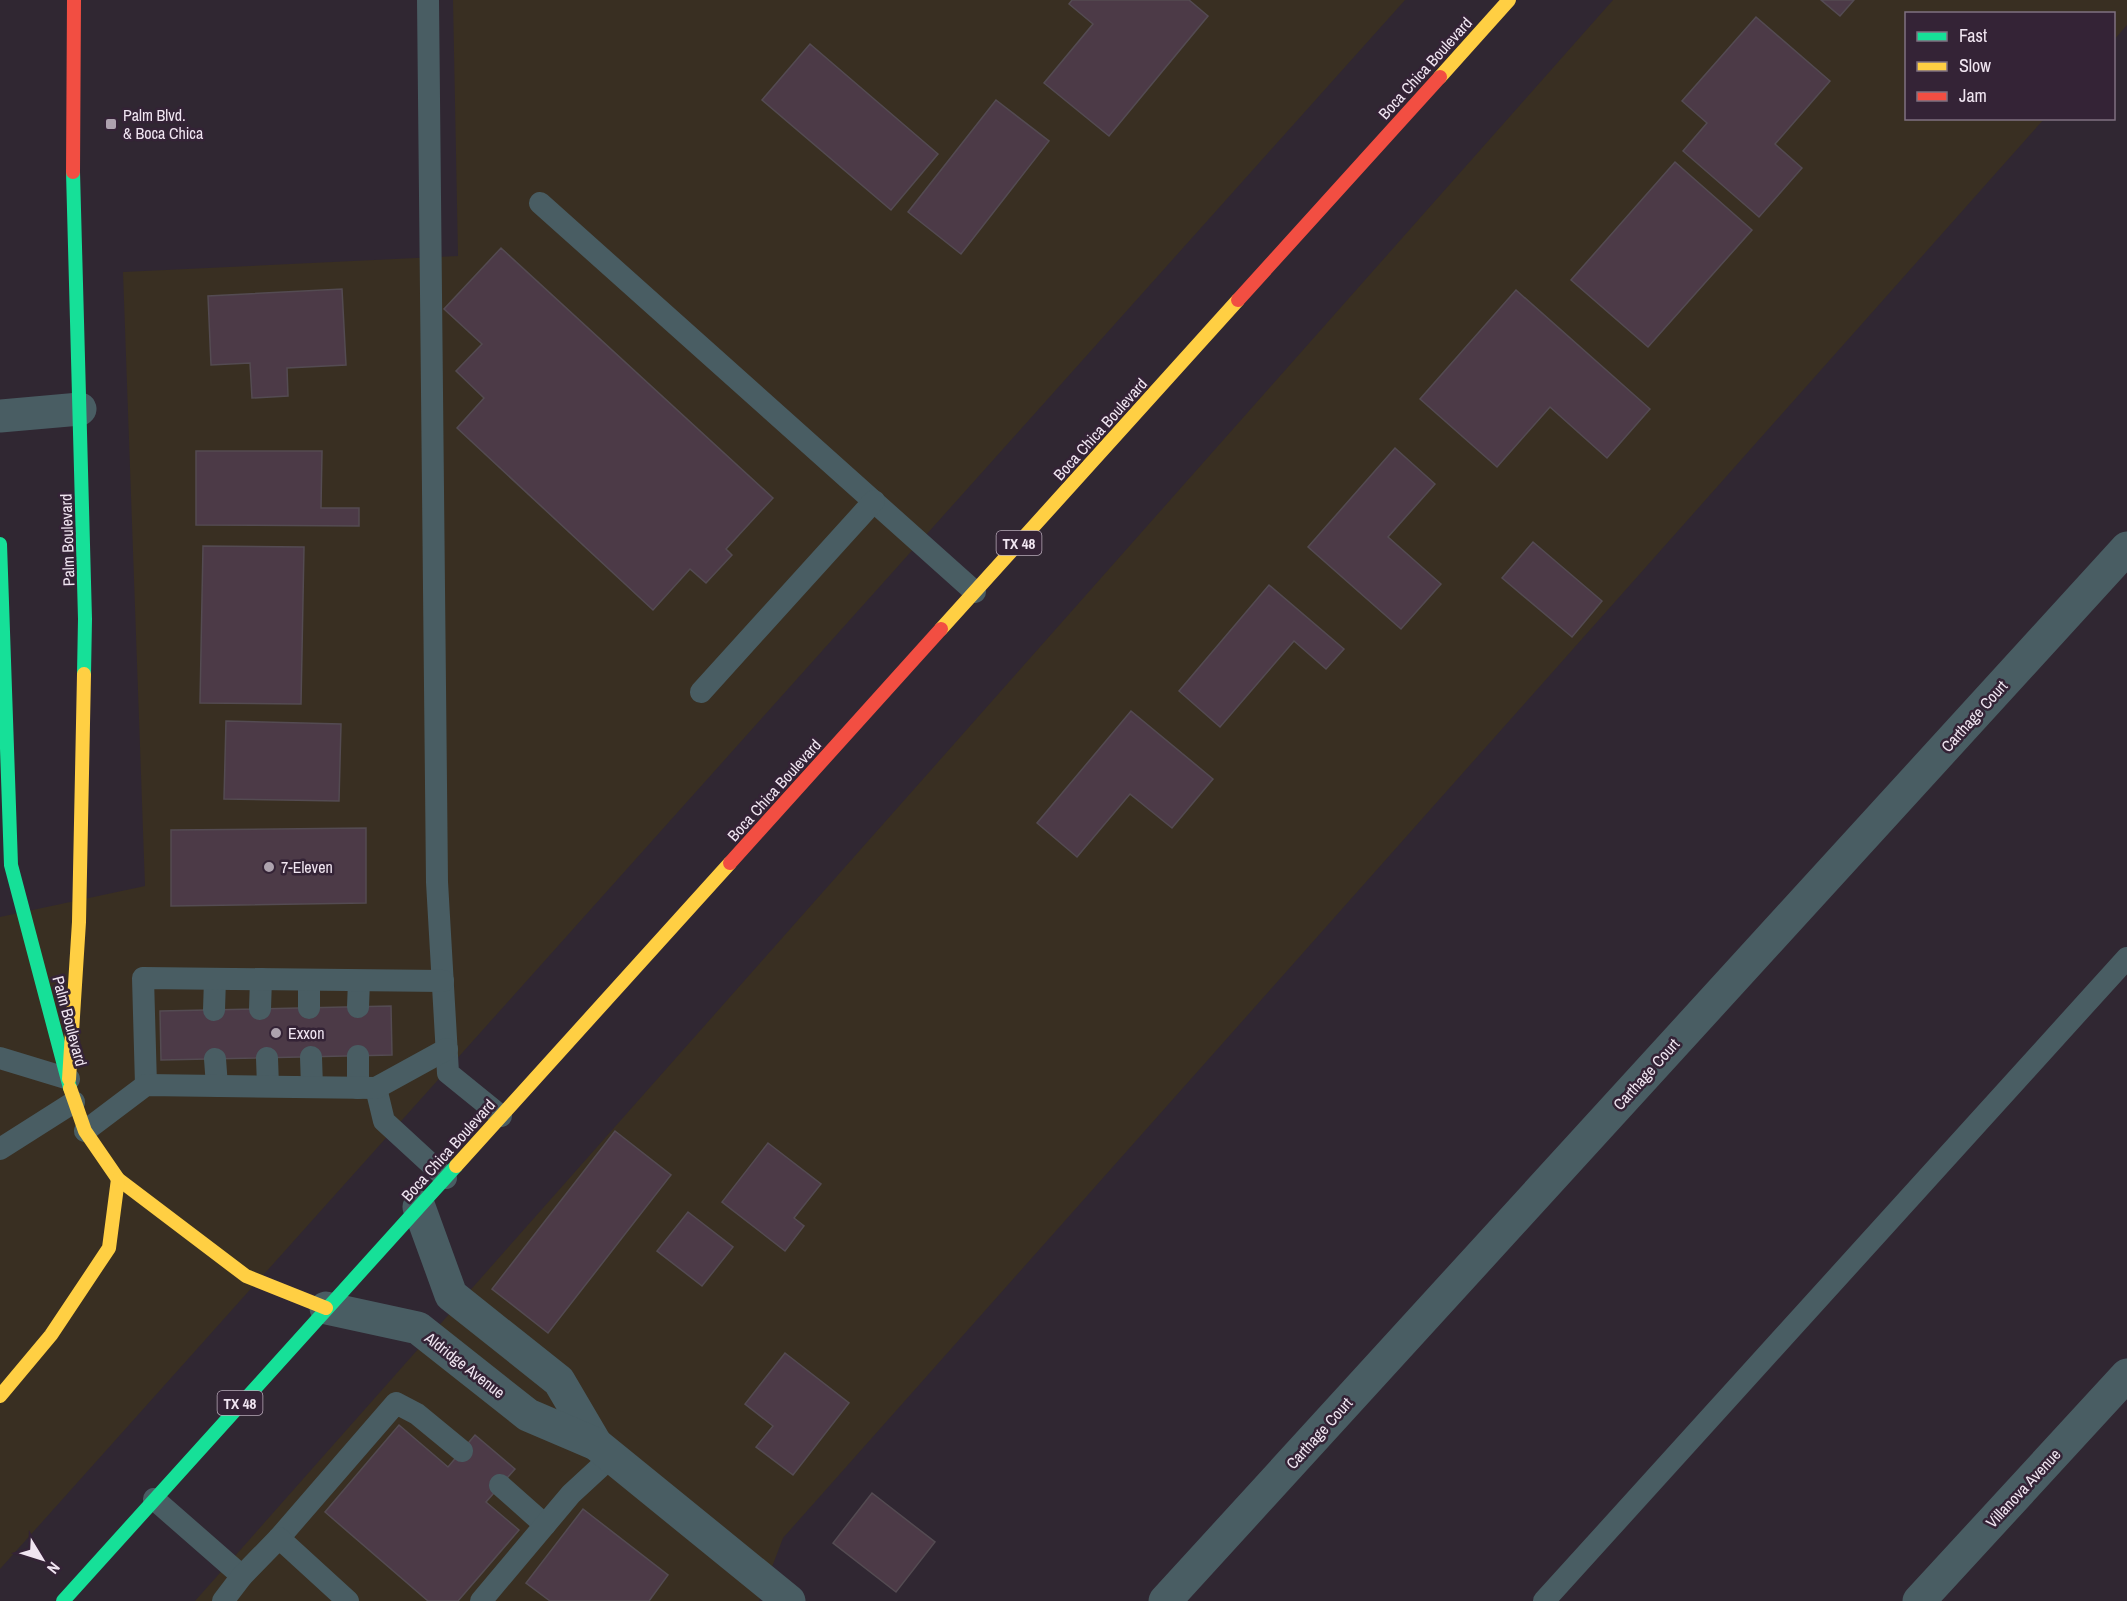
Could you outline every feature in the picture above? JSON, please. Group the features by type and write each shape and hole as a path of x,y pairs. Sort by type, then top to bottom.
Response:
{"main road":[{"name":"Palm Boulevard","path":"69,1079 79,922 85,619 73,167 74,0"},
{"name":"Boca Chica Boulevard","path":"63,1601 975,592 1498,4"},
{"name":"Palm Boulevard","path":"0,544 11,865 74,1102 85,1131 118,1179 246,1276 326,1308"},
{"path":"0,1396 51,1335 109,1248 118,1179"}],"street":[{"path":"0,416 80,409"},
{"name":"Carthage Court","path":"1166,1601 2127,548"},
{"name":"Aldridge Avenue","path":"419,1207 451,1295 559,1381 603,1451"},
{"name":"Aldridge Avenue","path":"326,1308 418,1328 528,1414 603,1451 789,1601"},
{"name":"Villanova Avenue","path":"1920,1601 2127,1376"}],"lane":[{"path":"428,0 437,882 448,1073 501,1116"},
{"path":"540,203 975,592"},
{"path":"700,692 874,501"},
{"path":"1544,1601 2127,958"},
{"path":"146,1085 142,978 443,981"},
{"path":"214,1010 215,979"},
{"path":"260,1009 261,979"},
{"path":"309,981 309,1008"},
{"path":"358,1007 359,981"},
{"path":"85,1131 146,1085 367,1088 447,1049"},
{"path":"358,1056 367,1088 384,1121 446,1178"},
{"path":"311,1057 312,1087"},
{"path":"0,1058 69,1079"},
{"path":"267,1058 268,1086"},
{"path":"215,1059 217,1086"},
{"path":"0,1149 74,1102"},
{"path":"223,1601 242,1576 279,1538 396,1403 417,1414 462,1451"},
{"path":"481,1601 572,1494 603,1451"},
{"path":"500,1485 546,1525"},
{"path":"154,1499 242,1576"},
{"path":"279,1538 348,1601"}],"shaded area":[{"path":"453,0 1405,0 0,1569 0,917 145,886 123,272 458,256"},
{"path":"1613,0 2127,0 2127,25 2115,39 2115,12 1905,12 1905,120 2043,120 783,1538 759,1601 195,1601"}],"building":[{"path":"1072,0 1189,0 1208,16 1109,136 1044,83 1093,24 1069,4"},
{"path":"1821,0 1854,0 1840,16"},
{"path":"1756,17 1830,81 1775,144 1802,168 1759,217 1683,151 1707,123 1682,101"},
{"path":"810,44 938,154 891,210 762,100"},
{"path":"996,100 1049,141 961,254 908,212"},
{"path":"1675,162 1752,230 1648,347 1571,280"},
{"path":"501,248 773,498 726,549 732,555 706,583 690,569 653,610 457,428 484,398 456,371 482,344 444,309"},
{"path":"342,289 346,365 287,368 288,396 252,398 250,363 211,365 208,296"},
{"path":"1516,290 1650,409 1607,458 1550,407 1497,467 1420,399"},
{"path":"1395,448 1435,484 1388,537 1441,584 1401,629 1308,547"},
{"path":"196,451 322,451 321,508 359,508 359,526 196,525"},
{"path":"1533,542 1602,601 1572,637 1502,578"},
{"path":"203,546 304,547 301,704 200,703"},
{"path":"1269,585 1344,649 1326,669 1294,641 1220,727 1179,691"},
{"path":"1131,711 1213,779 1172,828 1130,794 1077,857 1037,823"},
{"path":"226,721 341,724 339,801 224,799"},
{"name":"7-Eleven","path":"366,828 366,903 171,906 171,830"},
{"name":"Exxon","path":"391,1006 392,1055 161,1060 160,1011"},
{"path":"615,1131 671,1175 548,1333 492,1289"},
{"path":"768,1143 821,1184 794,1218 804,1226 785,1251 722,1202"},
{"path":"688,1212 733,1247 702,1286 657,1251"},
{"path":"785,1353 849,1403 793,1475 756,1447 773,1426 745,1404"},
{"path":"399,1425 448,1467 475,1435 515,1469 486,1502 519,1530 458,1601 428,1601 325,1512"},
{"path":"872,1493 935,1542 896,1592 833,1543"},
{"path":"583,1509 668,1575 649,1601 550,1601 526,1583"}],"traffic: fast":[{"path":"73,172 85,619 84,674"},
{"path":"0,544 11,865 70,1088"},
{"path":"63,1601 456,1166"}],"traffic: slow":[{"path":"1440,77 1509,0"},
{"path":"941,629 1238,300"},
{"path":"69,1079 79,922 84,674"},
{"path":"456,1166 730,863"},
{"path":"70,1088 85,1131 118,1179 246,1276 326,1308"},
{"path":"0,1396 51,1335 109,1248 118,1179"}],"traffic: jam":[{"path":"73,172 74,0"},
{"path":"1238,300 1440,77"},
{"path":"730,863 941,629"}],"place":[{"name":"Palm Blvd. & Boca Chica","path":"111,124"},
{"name":"7-Eleven","path":"269,867"},
{"name":"Exxon","path":"276,1033"}]}
